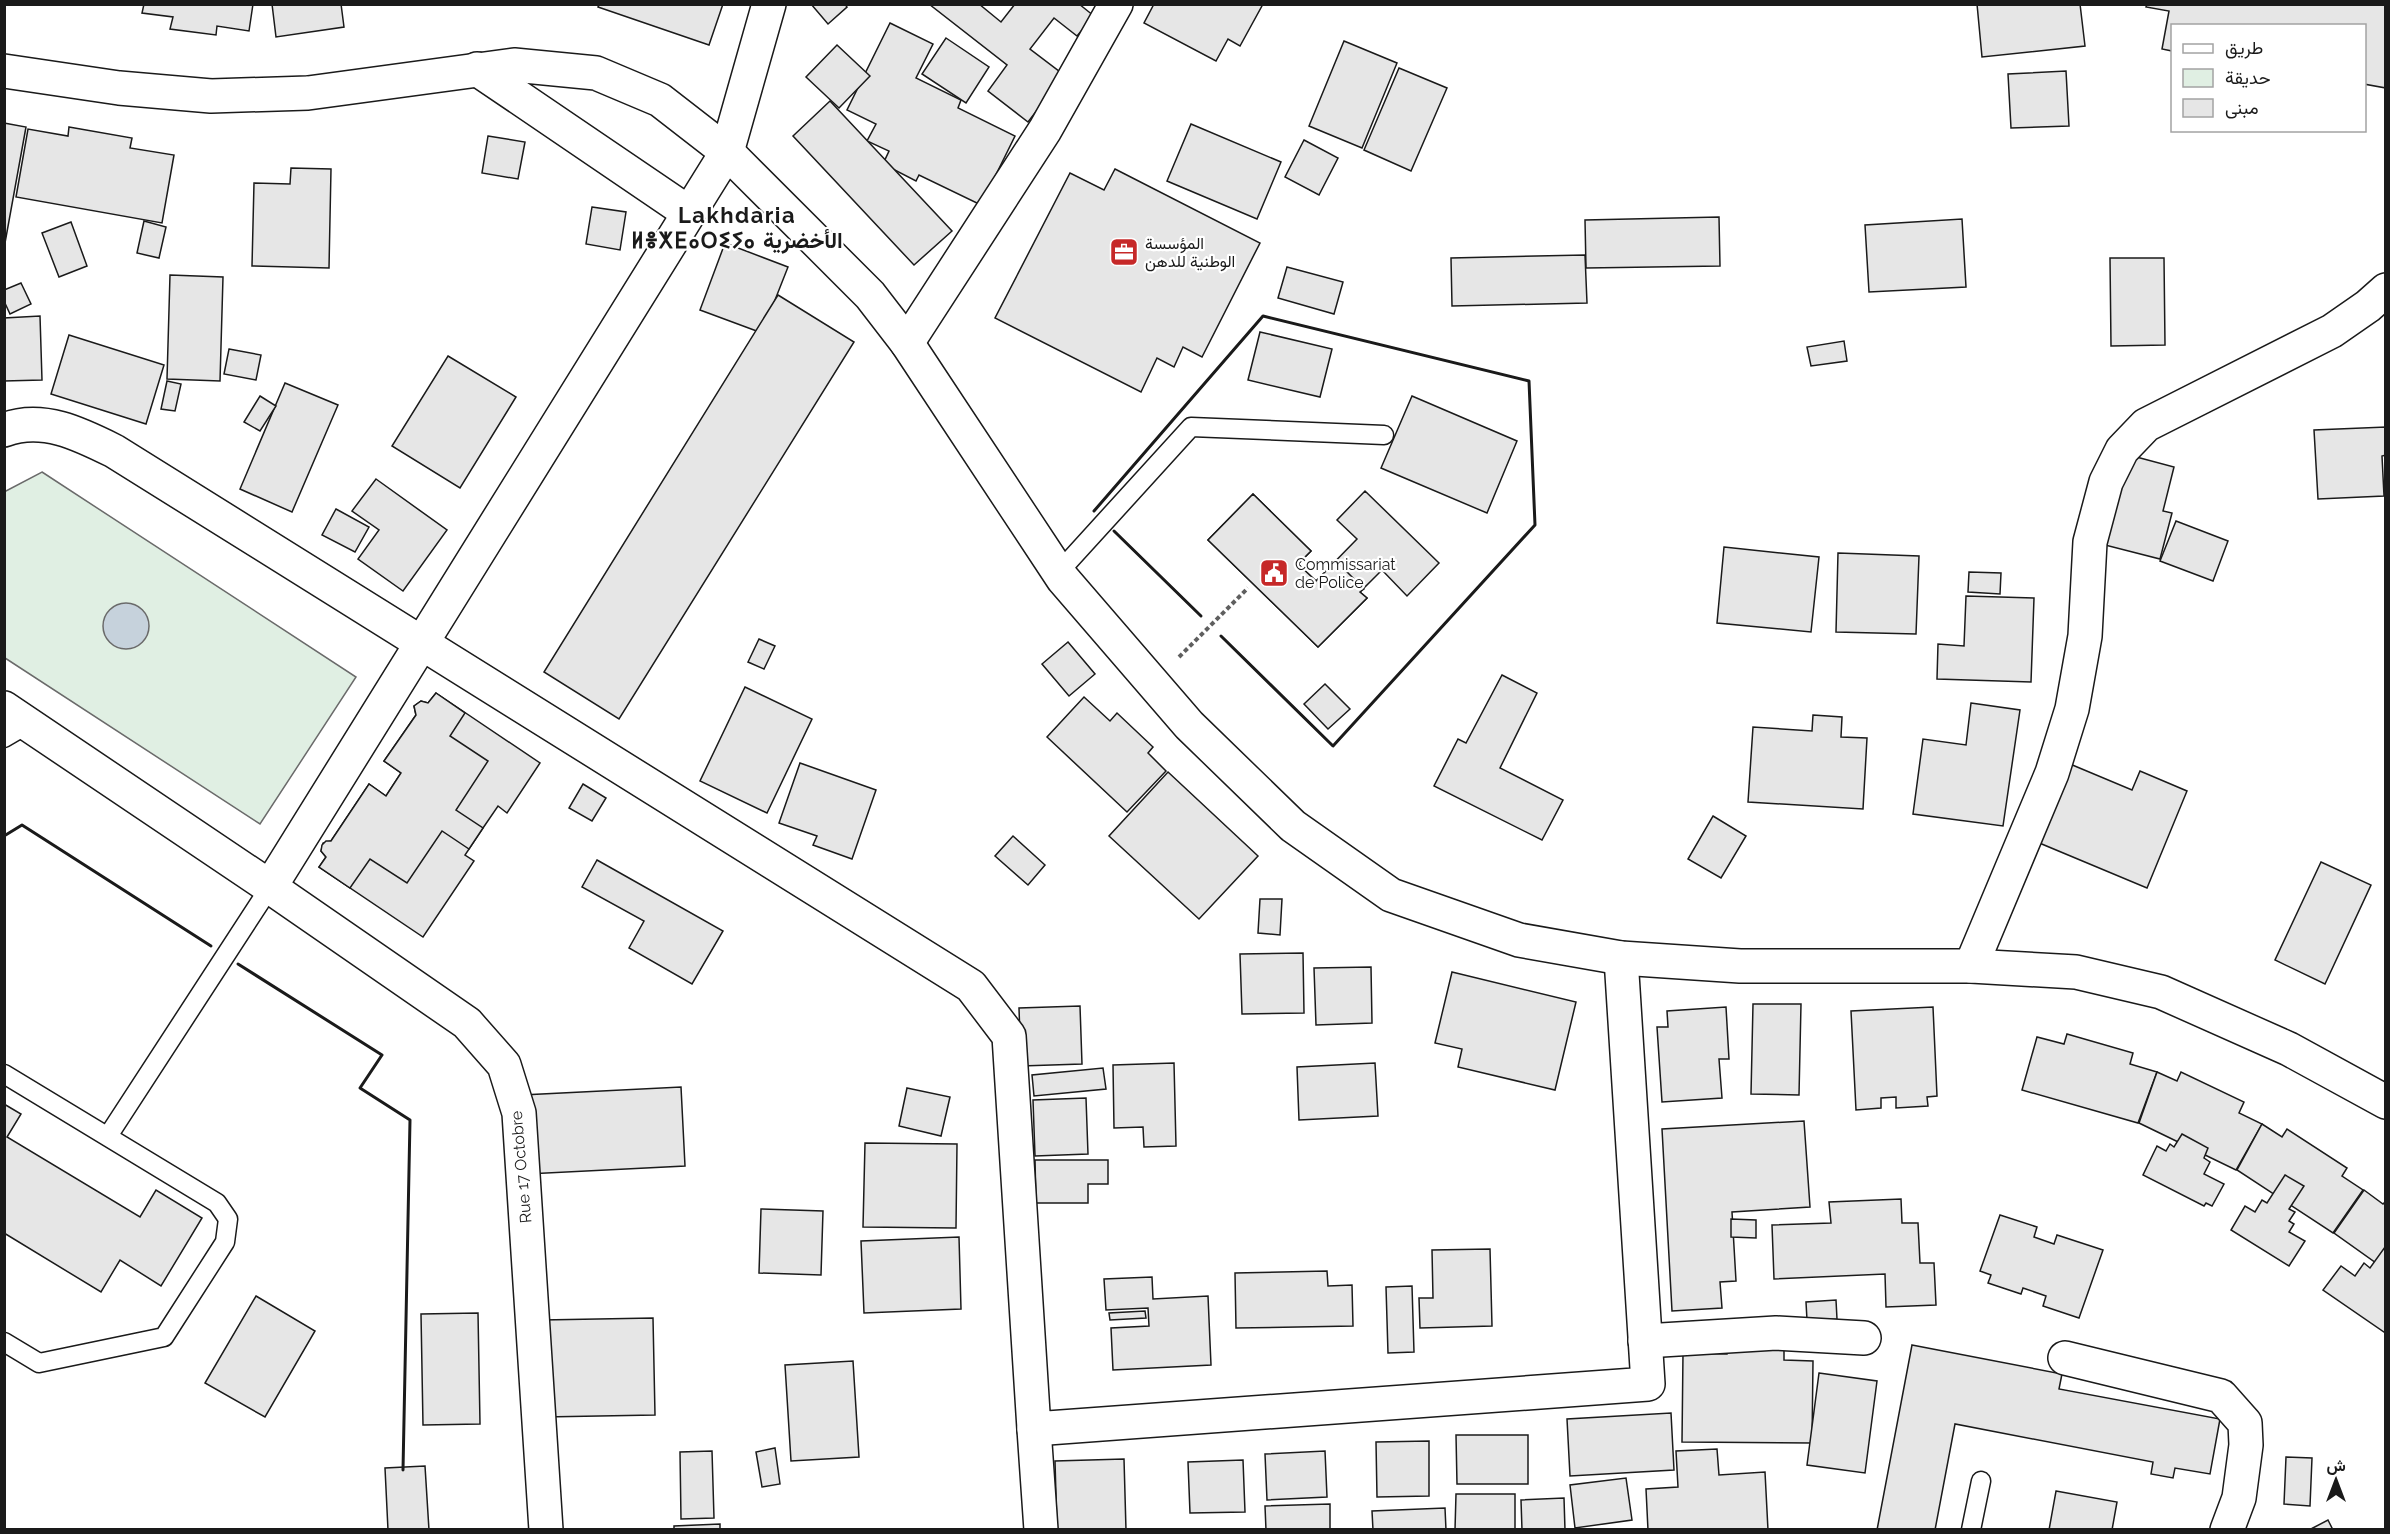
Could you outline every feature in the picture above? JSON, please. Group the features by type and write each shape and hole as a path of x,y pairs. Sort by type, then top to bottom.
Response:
{"street":[{"path":"270,887 423,644 726,152 769,4"},
{"path":"907,343 1045,130 1116,4"},
{"path":"4,71 119,88 211,96 308,93 514,65 596,73 660,100 726,152 870,295 907,343 1059,572 1189,725 1293,826 1391,895 1519,939 1621,958 1740,966 1971,966 2076,972 2161,992 2289,1049 2385,1102"},
{"path":"477,69 689,213"},
{"path":"1971,966 2052,773 2072,709 2085,636 2090,542 2106,482 2122,450 2146,425 2332,331 2368,306 2385,290"},
{"path":"4,430 39,423 83,436 114,451 970,986 1009,1036 1041,1530"},
{"name":"Rue 17 Octobre","path":"12,723 270,887 467,1023 504,1065 519,1113 546,1530"},
{"path":"1034,1429 1648,1384 1621,958"},
{"path":"1645,1341 1776,1333 1864,1338"},
{"path":"2066,1358 2222,1396 2245,1423 2246,1445 2239,1498 2227,1530"}],"lane":[{"path":"1059,572 1191,427 1384,435"},
{"path":"108,1136 270,887"},
{"path":"4,1074 217,1203 228,1219 225,1242 165,1337 39,1363 4,1342"},
{"path":"1971,1530 1981,1481"}],"path":[{"path":"1152,682 1248,588"}],"green space":[{"path":"42,472 356,677 260,824 5,658 4,492"}],"shaded area":[{"path":"126,603 142,610 149,626 142,642 126,649 110,642 103,626 110,610"}],"building":[{"path":"144,4 253,4 249,31 217,26 216,35 170,29 173,17 142,13"},
{"path":"272,4 341,4 344,27 276,37"},
{"path":"599,4 723,4 709,45 598,7"},
{"path":"811,4 845,4 847,7 828,24"},
{"path":"929,4 979,4 1001,22 1015,4 1079,4 1094,16 1077,36 1054,18 1030,49 1064,75 1028,122 988,91 1007,65"},
{"path":"1154,4 1263,4 1240,46 1228,39 1216,61 1144,23"},
{"path":"1977,4 2080,4 2085,46 1982,57"},
{"path":"2147,4 2386,4 2386,88 2366,84 2366,24 2171,24 2171,51 2162,49 2169,11 2146,7"},
{"path":"890,23 933,44 916,78 961,100 958,108 1015,136 981,205 919,175 916,181 883,164 889,151 867,141 876,124 847,110"},
{"path":"946,38 989,67 966,103 922,74"},
{"path":"1344,41 1397,63 1362,148 1309,126"},
{"path":"837,45 870,76 839,108 806,77"},
{"path":"1399,68 1447,88 1411,171 1364,150"},
{"path":"2066,71 2069,126 2011,128 2008,74"},
{"path":"830,101 952,231 914,265 793,136"},
{"path":"4,123 26,127 5,243 4,243"},
{"path":"1191,124 1281,162 1257,219 1167,181"},
{"path":"69,127 132,138 130,148 174,155 162,223 16,197 28,129 68,136"},
{"path":"488,136 525,142 518,179 482,173"},
{"path":"1304,140 1338,158 1319,195 1285,177"},
{"path":"291,168 331,169 329,268 252,266 254,183 290,184"},
{"path":"1115,169 1260,243 1202,357 1183,347 1174,367 1157,358 1141,392 995,318 1070,173 1104,190"},
{"path":"592,207 626,212 620,250 586,244"},
{"path":"1719,217 1720,266 1586,268 1585,220"},
{"path":"1962,219 1966,287 1869,292 1865,225"},
{"path":"144,221 166,227 159,258 137,253"},
{"path":"71,222 87,266 59,277 42,233"},
{"path":"725,243 788,267 762,333 700,310"},
{"path":"1585,255 1587,303 1452,306 1451,258"},
{"path":"2110,258 2164,258 2165,345 2111,346"},
{"path":"1287,267 1343,282 1334,314 1278,298"},
{"path":"170,275 223,277 220,381 167,379"},
{"path":"21,283 31,304 10,314 4,301 4,290"},
{"path":"778,295 854,342 619,719 544,672"},
{"path":"40,316 42,380 4,381 4,318"},
{"path":"1260,332 1332,349 1320,397 1248,380"},
{"path":"69,335 164,365 146,424 51,394"},
{"path":"1844,341 1847,361 1811,366 1807,347"},
{"path":"229,349 261,355 256,380 224,374"},
{"path":"448,356 516,397 460,488 392,446"},
{"path":"167,381 181,384 175,411 161,409"},
{"path":"285,383 338,405 292,512 240,489"},
{"path":"260,396 276,406 260,431 244,422"},
{"path":"1412,396 1517,441 1487,513 1381,468"},
{"path":"2386,427 2386,455 2382,456 2384,496 2318,499 2314,430"},
{"path":"2129,455 2174,467 2163,511 2172,513 2160,559 2105,545"},
{"path":"376,479 447,530 403,591 358,559 379,530 352,511"},
{"name":"Commissariat de Police","path":"1365,491 1439,563 1407,596 1382,570 1360,592 1367,598 1318,647 1208,540 1253,494 1311,551 1298,564 1316,581 1357,539 1337,520"},
{"name":"Commissariat de Police","path":"1253,494 1311,551 1298,564 1316,581 1336,561 1364,589 1360,592 1367,598 1318,647 1208,540"},
{"path":"336,509 369,527 355,552 322,535"},
{"path":"2176,521 2228,541 2213,581 2160,561"},
{"path":"1724,547 1819,557 1811,632 1717,623"},
{"path":"1838,553 1919,556 1916,634 1836,632"},
{"path":"1969,572 2001,573 2000,594 1968,592"},
{"path":"1966,596 2034,598 2031,682 1937,679 1938,644 1964,646"},
{"path":"759,639 775,646 764,669 748,662"},
{"path":"1068,642 1095,674 1069,696 1042,664"},
{"path":"1502,675 1537,693 1500,768 1563,800 1542,840 1434,786 1458,739 1466,743"},
{"path":"1325,684 1350,709 1328,729 1304,704"},
{"path":"745,687 812,719 767,813 700,781"},
{"path":"436,693 540,763 507,813 498,806 483,828 465,855 474,861 423,937 319,867 326,857 321,851 323,843 331,841 369,784 386,796 401,773 384,761 416,715 414,706 421,701 428,703"},
{"path":"436,693 465,713 450,736 488,761 456,810 483,828 469,849 442,831 407,883 370,859 350,888 319,867 326,857 321,851 322,845 326,841 331,841 369,784 386,796 401,773 384,761 416,715 414,706 421,701 428,703"},
{"path":"1084,697 1110,721 1117,713 1153,747 1148,753 1166,771 1127,812 1047,737"},
{"path":"1971,703 2020,710 2003,826 1913,814 1923,739 1966,745"},
{"path":"1813,715 1842,717 1841,737 1867,738 1863,809 1748,802 1753,727 1812,731"},
{"path":"800,763 876,790 852,859 813,845 817,836 779,823"},
{"path":"2070,764 2132,790 2140,771 2187,791 2147,888 2037,842"},
{"path":"1168,772 1258,856 1199,919 1109,836"},
{"path":"583,784 606,798 592,821 569,808"},
{"path":"1713,816 1746,836 1721,878 1688,859"},
{"path":"1013,836 1045,865 1028,885 995,856"},
{"path":"597,860 723,931 692,984 629,948 644,921 582,887"},
{"path":"2321,862 2371,885 2325,984 2275,960"},
{"path":"1260,899 1282,899 1280,935 1258,933"},
{"path":"1303,953 1304,1013 1242,1014 1240,954"},
{"path":"1371,967 1372,1023 1316,1025 1314,968"},
{"path":"1452,972 1576,1002 1555,1090 1458,1067 1462,1049 1435,1043"},
{"path":"1753,1004 1801,1004 1799,1095 1751,1094"},
{"path":"1080,1006 1082,1064 1021,1066 1019,1008"},
{"path":"1726,1007 1729,1059 1719,1059 1722,1098 1662,1102 1657,1027 1668,1027 1667,1011"},
{"path":"1933,1007 1937,1096 1927,1097 1928,1106 1896,1108 1896,1097 1881,1098 1881,1108 1856,1110 1851,1011"},
{"path":"2067,1034 2133,1053 2130,1064 2157,1072 2138,1123 2022,1090 2037,1037 2064,1044"},
{"path":"1174,1063 1176,1146 1144,1147 1143,1127 1114,1128 1113,1065"},
{"path":"1375,1063 1378,1116 1299,1120 1297,1067"},
{"path":"1103,1068 1106,1089 1034,1096 1032,1075"},
{"path":"2157,1072 2177,1081 2181,1072 2244,1102 2239,1113 2262,1124 2236,1170 2139,1123"},
{"path":"681,1087 685,1166 527,1174 522,1095"},
{"path":"907,1088 950,1097 941,1136 899,1126"},
{"path":"1086,1098 1088,1154 1035,1156 1033,1100"},
{"path":"4,1104 21,1114 7,1137 140,1217 156,1190 202,1218 161,1286 120,1260 101,1292 4,1233"},
{"path":"1804,1121 1810,1207 1732,1212 1736,1281 1720,1282 1722,1308 1672,1311 1662,1129"},
{"path":"2262,1124 2282,1137 2287,1129 2347,1168 2342,1176 2363,1190 2333,1233 2237,1170"},
{"path":"2182,1134 2208,1148 2204,1158 2210,1162 2204,1174 2224,1184 2212,1206 2206,1203 2204,1206 2143,1175 2157,1146 2166,1151 2170,1144 2174,1147"},
{"path":"865,1143 957,1144 956,1228 863,1227"},
{"path":"1035,1160 1108,1160 1108,1184 1088,1184 1088,1203 1036,1203"},
{"path":"2285,1175 2304,1186 2289,1209 2295,1212 2289,1221 2294,1224 2289,1232 2305,1241 2289,1266 2231,1230 2245,1206 2255,1212 2262,1200 2267,1203"},
{"path":"2364,1190 2383,1204 2386,1201 2386,1270 2334,1233"},
{"path":"1901,1199 1902,1223 1918,1223 1920,1263 1934,1263 1936,1305 1886,1307 1885,1274 1774,1279 1772,1225 1831,1223 1829,1202"},
{"path":"761,1209 823,1211 821,1275 759,1273"},
{"path":"2000,1215 2037,1227 2034,1237 2054,1244 2057,1235 2103,1250 2079,1318 2043,1306 2046,1296 2023,1288 2021,1294 1988,1283 1991,1275 1980,1271"},
{"path":"1731,1219 1756,1220 1756,1238 1731,1237"},
{"path":"959,1237 961,1309 864,1313 861,1241"},
{"path":"2385,1247 2386,1330 2384,1332 2323,1290 2341,1266 2355,1276 2364,1263 2370,1268"},
{"path":"1490,1249 1492,1326 1420,1328 1419,1298 1433,1298 1432,1250"},
{"path":"1327,1271 1328,1286 1352,1285 1353,1326 1236,1328 1235,1273"},
{"path":"1152,1277 1153,1299 1208,1296 1211,1365 1113,1370 1111,1328 1149,1326 1148,1308 1106,1310 1104,1279"},
{"path":"1412,1286 1414,1352 1388,1353 1386,1287"},
{"path":"256,1296 315,1331 265,1417 205,1383"},
{"path":"1836,1300 1837,1319 1807,1320 1806,1302"},
{"path":"1145,1311 1146,1318 1110,1320 1109,1313"},
{"path":"478,1313 480,1424 423,1425 421,1314"},
{"path":"653,1318 655,1415 543,1417 542,1320"},
{"path":"1912,1345 2062,1374 2059,1389 2220,1419 2210,1474 2175,1468 2173,1478 2151,1474 2153,1462 1955,1424 1935,1530 1877,1530"},
{"path":"1727,1350 1784,1350 1784,1360 1813,1361 1812,1443 1682,1442 1683,1353 1727,1354"},
{"path":"853,1361 859,1457 791,1461 785,1365"},
{"path":"1819,1373 1877,1381 1865,1473 1807,1465"},
{"path":"1671,1413 1674,1470 1570,1476 1567,1419"},
{"path":"1456,1435 1528,1435 1528,1484 1457,1484"},
{"path":"1429,1441 1429,1496 1377,1497 1376,1442"},
{"path":"775,1448 780,1484 762,1487 756,1452"},
{"path":"1717,1449 1719,1475 1765,1472 1768,1530 1648,1530 1646,1489 1678,1487 1676,1451"},
{"path":"712,1451 714,1518 681,1519 680,1452"},
{"path":"1325,1451 1327,1497 1267,1500 1265,1454"},
{"path":"2286,1457 2312,1458 2310,1506 2284,1504"},
{"path":"1124,1459 1126,1530 1057,1530 1055,1461"},
{"path":"1243,1460 1245,1512 1190,1513 1188,1462"},
{"path":"425,1466 429,1530 388,1530 385,1468"},
{"path":"1626,1478 1632,1520 1575,1528 1570,1485"},
{"path":"2056,1491 2117,1502 2112,1530 2049,1530"},
{"path":"1456,1494 1515,1494 1515,1530 1455,1530"},
{"path":"1564,1498 1565,1530 1522,1530 1521,1500"},
{"path":"1330,1504 1330,1530 1266,1530 1265,1506"},
{"path":"1445,1508 1446,1530 1373,1530 1372,1511"},
{"path":"2328,1520 2333,1530 2309,1530"},
{"path":"720,1524 720,1530 674,1530 674,1526"}],"fence":[{"path":"1114,531 1201,616"},
{"path":"1221,636 1333,746"}],"wall":[{"path":"1094,511 1263,316 1529,381 1535,525 1333,746 1221,636"},
{"path":"1114,531 1201,616"},
{"path":"4,836 22,825 211,946"},
{"path":"238,964 382,1055 360,1088 410,1120 403,1470"}],"place":[{"name":"المؤسسة الوطنية للدهن","path":"1124,252"},
{"name":"Commissariat de Police","path":"1274,573"}],"district":[{"name":"Lakhdaria ⵍⴻⵅⴹⴰⵔⵉⵢⴰ الأخضرية","path":"737,228"}]}
